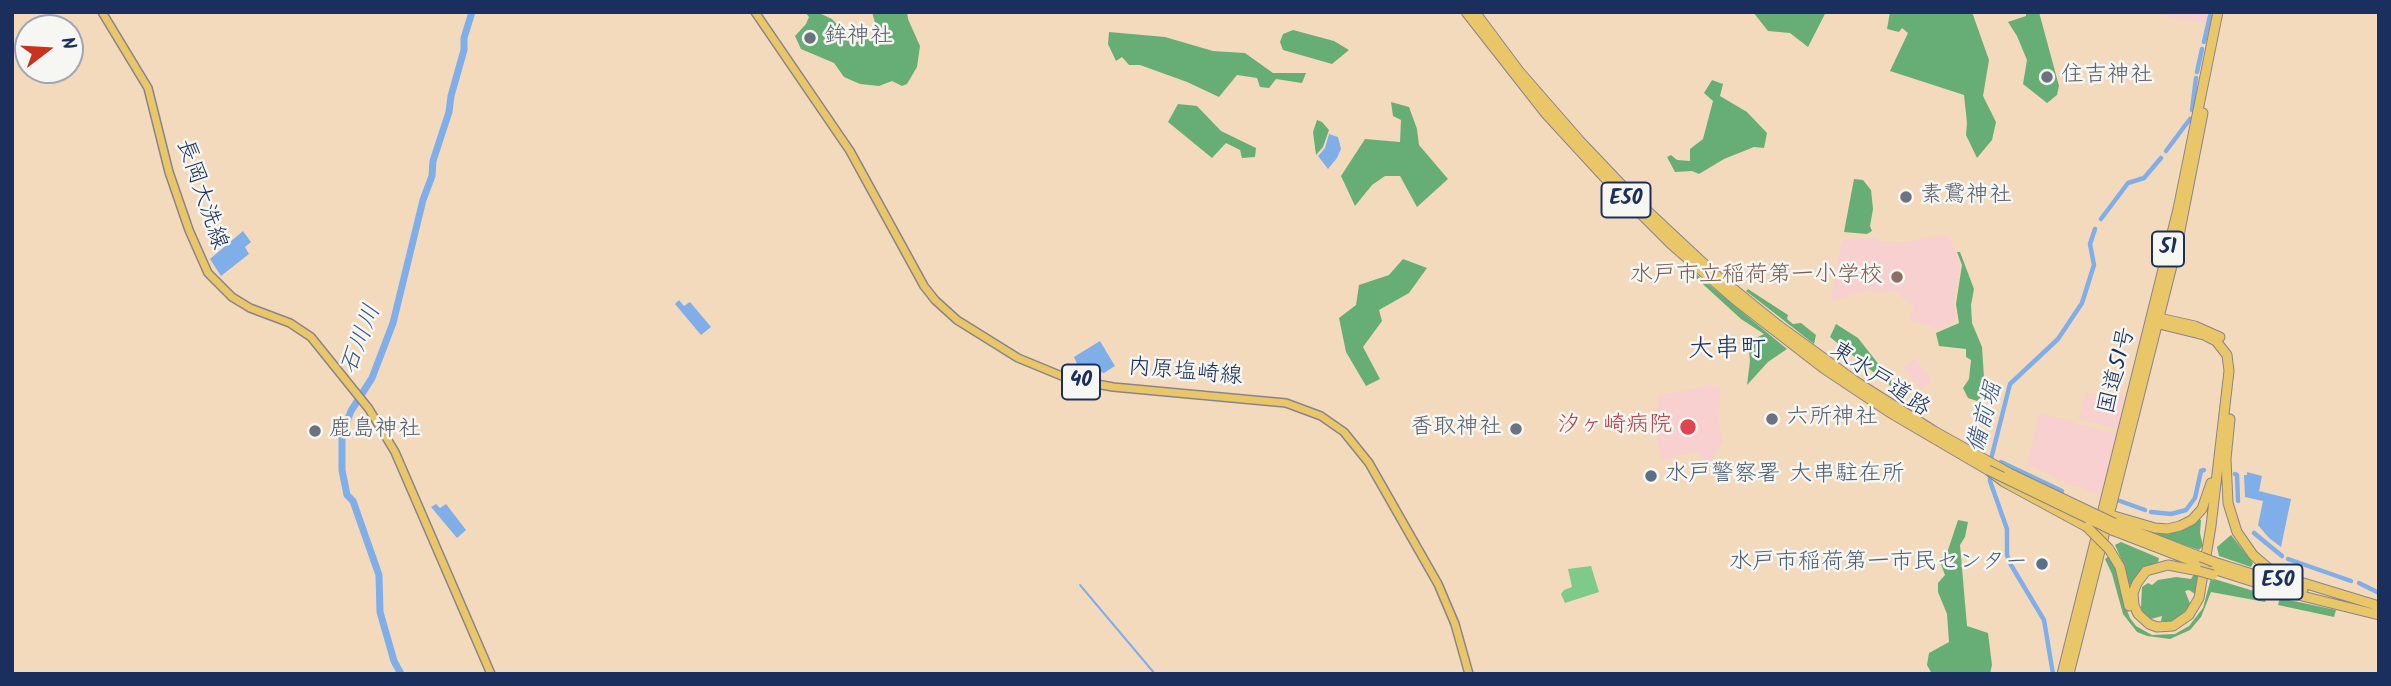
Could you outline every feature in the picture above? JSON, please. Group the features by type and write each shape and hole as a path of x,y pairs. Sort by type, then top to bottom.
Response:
{"highway":[{"name":"東水戸道路","path":"1466,12 1546,114 1634,208 1710,278 1823,364 1966,454 2200,564 2286,595 2342,600"},
{"name":"東水戸道路","path":"1475,12 1551,109 1631,195 1715,274 1814,357"},
{"name":"国道51号","path":"2062,674 2190,189 2218,12"},
{"name":"国道51号","path":"2069,674 2156,321"},
{"path":"2156,321 2212,332 2224,340 2231,351 2235,371 2226,459 2227,492 2230,513 2237,532 2253,555 2268,568 2287,578 2342,600 2379,607"},
{"path":"2156,321 2211,338 2221,345 2227,355 2229,371 2204,576 2194,608 2182,622 2163,628 2149,624 2138,614 2133,593 2146,572 2168,565 2200,564"},
{"name":"東水戸道路","path":"1966,454 1988,470 2113,523"},
{"path":"1988,470 2004,482 2084,524 2099,536 2120,567 2129,605 2138,621 2146,627 2164,632 2185,625 2200,606 2204,595 2221,470 2226,459"},
{"path":"2113,523 2161,529 2185,525 2202,509 2216,467"},
{"name":"東水戸道路","path":"2214,569 2342,600 2379,615"}],"main road":[{"name":"長岡大洗線","path":"102,12 148,88 169,172 189,230 208,273 223,290 241,303 305,332 367,405 396,452 491,674"},
{"name":"内原塩崎線","path":"755,12 850,151 924,286 957,320 1018,358 1069,379 1121,388 1286,403 1313,411 1344,432 1369,463 1438,584 1455,624 1469,674"}],"shaded area":[{"path":"2167,12 2208,12 2206,23 2166,17"},
{"name":"水戸市立稲荷第一小学校","path":"1941,235 1951,240 1960,265 1954,305 1956,321 1936,330 1926,324 1910,321 1915,308 1895,291 1874,292 1872,289 1831,301 1841,243 1844,239 1875,238 1884,242 1902,243"},
{"path":"1915,358 1932,381 1921,390 1903,367"},
{"name":"汐ヶ崎病院","path":"1709,384 1720,389 1719,425 1723,441 1713,458 1703,467 1699,451 1661,460 1656,429 1658,395"},
{"path":"2102,390 2127,397 2118,429 2079,419 2086,392 2100,396"},
{"path":"2039,413 2118,435 2101,496 2027,464"}],"green space":[{"path":"805,12 817,12 832,19 845,33 850,44 873,37 877,30 872,12 907,12 920,46 917,67 907,84 902,86 892,81 879,86 860,84 844,77 834,63 801,49 795,36 809,17"},
{"path":"1753,12 1826,12 1808,47 1790,33 1768,31"},
{"path":"1890,12 1972,12 1989,60 1983,96 1996,122 1992,140 1977,158 1966,135 1964,95 1890,71 1908,33 1902,28 1899,32 1887,29"},
{"path":"2026,12 2039,12 2059,86 2057,95 2047,103 2023,84 2027,60 2008,22 2026,16"},
{"path":"1293,30 1334,41 1349,50 1332,64 1283,50 1280,42 1283,34"},
{"path":"1109,32 1165,37 1213,51 1245,53 1273,73 1306,73 1302,83 1276,79 1269,88 1260,87 1257,78 1237,75 1219,97 1140,65 1129,65 1122,57 1116,61 1108,44"},
{"path":"1712,80 1723,84 1720,96 1747,112 1767,133 1764,148 1754,147 1724,159 1699,174 1692,171 1675,172 1667,157 1671,155 1677,160 1690,161 1690,149 1703,139 1713,101 1704,93"},
{"path":"1391,102 1409,107 1417,129 1419,145 1448,179 1417,207 1400,176 1385,176 1372,185 1355,206 1341,176 1365,139 1400,142 1401,120 1393,116"},
{"path":"1178,104 1197,106 1221,131 1256,148 1255,157 1242,158 1240,150 1226,143 1212,158 1168,122"},
{"path":"1317,120 1329,130 1323,147 1316,155 1313,132"},
{"path":"1854,179 1863,180 1871,190 1872,231 1867,234 1844,232"},
{"path":"1957,252 1960,252 1974,289 1972,323 1982,347 1985,393 1977,401 1968,398 1963,388 1969,379 1971,360 1966,357 1966,349 1939,346 1936,333 1959,323 1956,304 1962,265"},
{"path":"1403,259 1427,268 1409,293 1379,310 1382,321 1363,347 1380,379 1366,386 1346,352 1339,318 1356,305 1359,285 1389,275"},
{"path":"1696,274 1787,349 1768,362 1747,385 1750,361 1748,342 1764,334 1741,319 1694,276"},
{"path":"1748,289 1788,315 1787,319 1793,324 1801,323 1816,335 1814,344 1746,291"},
{"path":"1836,324 1858,338 1898,392 1830,337"},
{"path":"2199,519 2203,546 2199,550 2147,532 2167,533 2181,530"},
{"path":"1958,520 1968,522 1960,545 1967,626 1988,633 1992,665 1990,674 1932,674 1927,665 1929,653 1949,642 1947,614 1938,592 1938,583 1945,575 1939,559 1947,553"},
{"path":"2231,535 2253,563 2251,567 2219,556 2217,547"},
{"path":"2121,542 2159,558 2158,562 2142,568 2131,585 2128,584 2115,545"},
{"path":"2110,555 2117,570 2130,618 2136,626 2152,635 2175,634 2189,626 2203,608 2211,578 2267,595 2265,602 2211,592 2201,617 2190,630 2170,639 2147,636 2137,632 2123,614 2105,559"},
{"path":"1591,566 1599,592 1565,603 1561,594 1572,587 1568,569"},
{"path":"2194,574 2198,575 2195,594 2189,590 2185,591 2191,606 2174,621 2161,621 2162,616 2151,619 2144,614 2141,608 2142,587 2148,583 2152,585 2158,580 2176,577 2191,579"},
{"path":"2280,598 2336,610 2334,617 2278,605"}],"water":[{"path":"1329,134 1338,137 1341,149 1328,169 1318,156 1325,148"},
{"path":"243,231 251,242 245,247 249,254 221,276 210,259"},
{"path":"679,300 684,306 690,302 711,327 701,335 675,304"},
{"path":"1100,341 1115,366 1104,373 1078,366 1074,357"},
{"path":"2247,472 2262,476 2259,491 2291,499 2281,547 2258,525 2263,501 2245,497 2244,475 2247,475"},
{"path":"436,504 440,508 446,504 466,530 457,538 431,507"}],"waterway":[{"name":"石川川","path":"401,674 394,661 380,612 379,575 353,501 347,495 342,470 342,434 351,411 372,378 393,323 423,200 432,176 433,161 449,112 472,12"},
{"name":"備前堀","path":"2204,42 2210,16"},
{"name":"備前堀","path":"2197,72 2202,49"},
{"name":"備前堀","path":"2192,110 2196,78"},
{"name":"備前堀","path":"2166,151 2190,119"},
{"name":"備前堀","path":"2101,219 2128,183 2144,178 2161,158"},
{"name":"備前堀","path":"1990,463 2010,384 2058,339 2082,303 2094,265 2090,244 2095,229"},
{"path":"2001,462 2062,491"},
{"path":"2151,512 2171,514 2186,510 2195,498 2201,471 2204,470"},
{"name":"備前堀","path":"1990,472 1990,481 2007,529 2007,555 2044,620 2053,674"},
{"path":"2235,474 2238,501"},
{"path":"2120,501 2145,510"},
{"path":"2254,533 2282,556"},
{"path":"2288,559 2351,581"},
{"path":"2359,583 2379,593"},
{"path":"1080,585 1155,674"}],"place":[{"name":"鉾神社","path":"810,38"},
{"name":"住吉神社","path":"2047,77"},
{"name":"素鵞神社","path":"1906,197"},
{"name":"水戸市立稲荷第一小学校","path":"1897,277"},
{"name":"六所神社","path":"1772,419"},
{"name":"汐ヶ崎病院","path":"1688,427"},
{"name":"香取神社","path":"1516,429"},
{"name":"鹿島神社","path":"315,431"},
{"name":"水戸警察署 大串駐在所","path":"1651,476"},
{"name":"水戸市稲荷第一市民センター","path":"2042,564"}],"district":[{"name":"大串町","path":"1727,352"}]}
